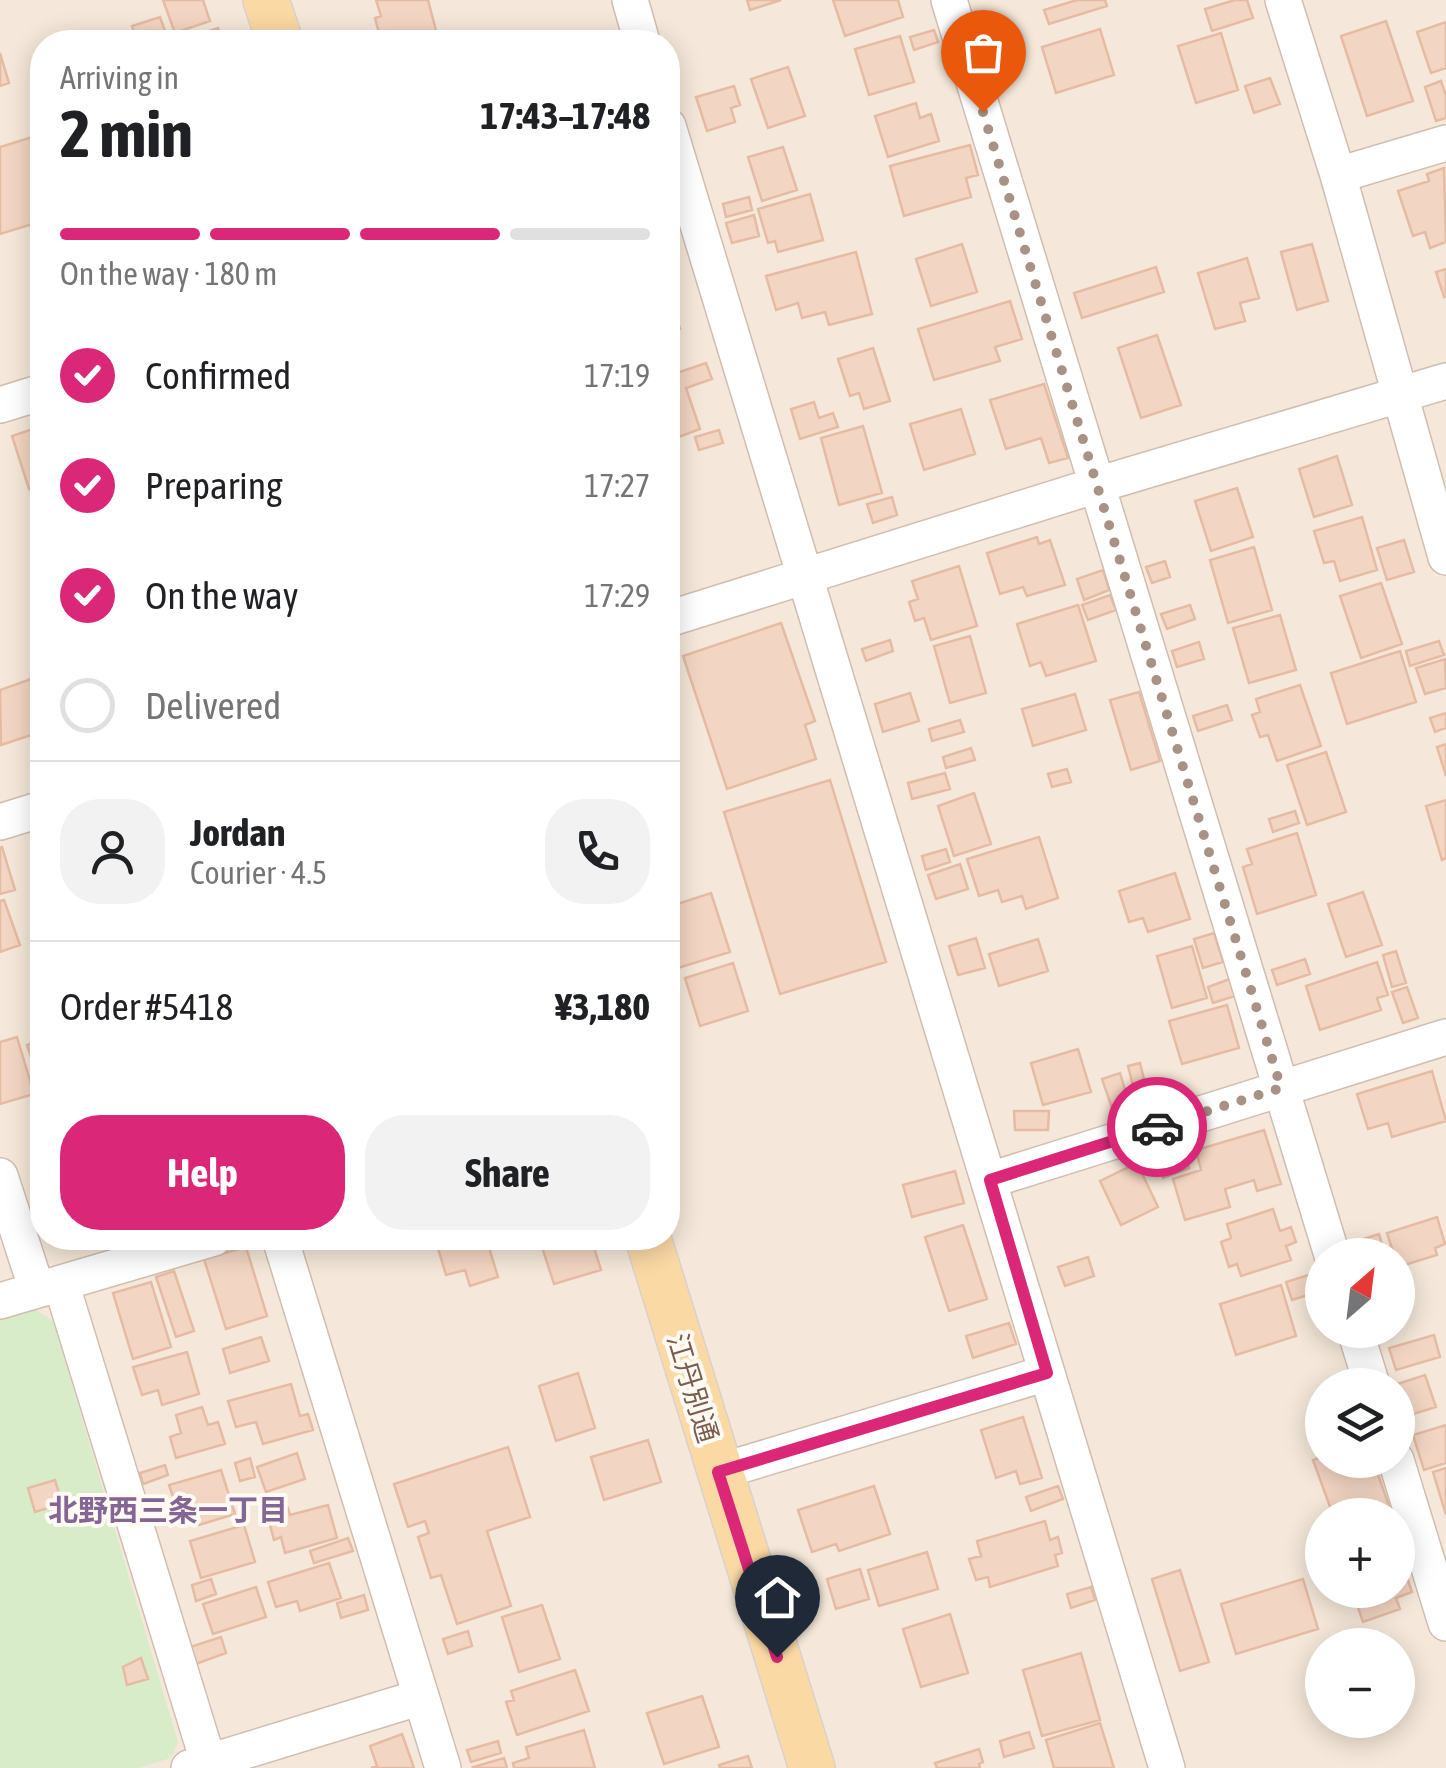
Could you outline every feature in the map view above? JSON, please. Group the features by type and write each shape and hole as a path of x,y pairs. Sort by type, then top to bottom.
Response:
{"main road":[{"name":"江丹別通","path":"652,1250 812,1768"}],"street":[{"path":"630,0 639,30"},
{"path":"949,0 1327,1238"},
{"path":"1282,0 1338,176 1446,557"},
{"path":"1338,176 1446,143"},
{"path":"680,166 1167,1768"},
{"path":"680,615 1098,484 1446,381"},
{"path":"0,405 30,396"},
{"path":"0,822 30,813"},
{"path":"990,1180 1446,1038"},
{"path":"0,1176 30,1244"},
{"path":"33,1250 49,1287 198,1764 422,1697"},
{"path":"0,1302 174,1250"},
{"path":"284,1250 443,1768"},
{"path":"718,1472 1047,1373"},
{"path":"1402,1478 1446,1623"}],"shaded area":[{"path":"0,0 1446,0 1446,1768 0,1768"}],"green space":[{"path":"34,1309 53,1321 178,1742 171,1758 138,1768 0,1768 0,1319"}],"building":[{"path":"163,0 203,0 210,21 174,30"},
{"path":"376,0 428,0 436,30 378,30 375,18 381,16"},
{"path":"747,0 781,0 750,10"},
{"path":"833,0 898,0 903,17 845,36"},
{"path":"1077,0 1105,0 1107,6 1049,24 1044,10"},
{"path":"1247,0 1253,18 1212,31 1205,9"},
{"path":"160,17 165,30 133,30 132,26"},
{"path":"1386,21 1413,101 1367,116 1341,36"},
{"path":"1446,22 1446,68 1431,73 1417,32"},
{"path":"1100,29 1114,75 1056,93 1042,47"},
{"path":"934,30 938,42 914,50 910,37"},
{"path":"1221,33 1238,90 1196,103 1178,46"},
{"path":"900,36 914,82 869,95 855,49"},
{"path":"0,53 9,83 0,86"},
{"path":"788,67 805,116 768,128 751,79"},
{"path":"1270,78 1280,104 1254,113 1245,86"},
{"path":"1441,81 1446,118 1436,121 1425,87"},
{"path":"734,86 740,105 731,108 735,122 707,131 696,97"},
{"path":"916,103 920,118 931,114 939,141 888,157 875,116"},
{"path":"30,138 30,225 0,234 0,147"},
{"path":"970,145 978,175 966,178 971,197 904,216 890,166"},
{"path":"783,147 797,190 762,201 748,157"},
{"path":"1444,168 1446,242 1430,248 1425,232 1413,236 1398,191 1429,181 1427,174"},
{"path":"810,194 823,240 778,252 775,241 768,243 758,209"},
{"path":"749,197 752,210 726,217 723,204"},
{"path":"754,215 759,236 732,243 726,223"},
{"path":"962,244 977,292 931,306 916,259"},
{"path":"1312,244 1328,301 1297,310 1281,252"},
{"path":"856,252 872,314 829,325 825,312 802,318 798,303 776,310 766,276"},
{"path":"1247,258 1259,298 1240,303 1245,321 1215,329 1198,273"},
{"path":"1156,267 1164,292 1082,318 1074,293"},
{"path":"1446,269 1446,296 1444,297 1436,272"},
{"path":"1010,301 1022,339 995,347 1000,361 934,380 918,329"},
{"path":"1157,335 1181,405 1141,418 1118,348"},
{"path":"873,348 890,401 864,409 859,393 850,396 838,359"},
{"path":"706,363 712,379 686,388 700,429 680,436 680,372"},
{"path":"1044,384 1068,458 1049,463 1041,438 1006,449 990,400"},
{"path":"814,402 819,418 833,413 838,427 800,439 791,409"},
{"path":"961,409 975,454 924,470 910,424"},
{"path":"863,426 882,493 839,505 821,438"},
{"path":"30,430 29,489 12,436"},
{"path":"719,430 723,443 699,450 695,437"},
{"path":"1337,456 1352,505 1314,517 1299,469"},
{"path":"1237,488 1253,537 1211,551 1195,501"},
{"path":"892,497 897,515 873,523 867,504"},
{"path":"1362,517 1377,570 1340,581 1334,561 1324,563 1314,531"},
{"path":"1037,537 1039,544 1050,540 1065,585 1027,596 1023,587 1000,594 987,553"},
{"path":"1404,540 1414,572 1387,580 1377,548"},
{"path":"1254,547 1272,610 1228,623 1210,560"},
{"path":"1165,561 1170,577 1152,583 1146,567"},
{"path":"959,566 977,626 931,640 924,618 915,621 909,602 918,599 912,581"},
{"path":"1103,570 1109,590 1084,600 1077,579"},
{"path":"1381,583 1402,644 1361,658 1340,596"},
{"path":"1110,595 1116,610 1088,620 1082,605"},
{"path":"1078,605 1096,661 1046,676 1041,662 1030,666 1017,624"},
{"path":"1190,605 1195,619 1167,629 1161,614"},
{"path":"1280,615 1296,670 1249,683 1233,628"},
{"path":"781,623 815,721 805,725 816,759 727,789 683,656"},
{"path":"970,636 986,693 950,703 934,646"},
{"path":"890,640 893,651 866,661 862,649"},
{"path":"1439,641 1444,655 1410,666 1406,651"},
{"path":"1199,642 1204,659 1177,667 1172,651"},
{"path":"1400,651 1416,702 1347,724 1331,673"},
{"path":"1445,659 1446,688 1425,694 1416,668"},
{"path":"30,679 30,735 1,745 0,690"},
{"path":"1300,685 1321,746 1277,761 1268,735 1260,737 1252,715 1260,712 1256,699"},
{"path":"1139,692 1160,761 1131,770 1110,700"},
{"path":"910,693 919,721 883,732 875,704"},
{"path":"1075,694 1086,730 1033,746 1022,709"},
{"path":"1227,705 1232,720 1198,731 1193,716"},
{"path":"1446,713 1446,728 1435,732 1430,718"},
{"path":"960,720 964,732 932,741 929,729"},
{"path":"1446,744 1446,776 1437,747"},
{"path":"971,748 975,760 946,768 943,757"},
{"path":"1326,752 1346,812 1307,825 1287,765"},
{"path":"1067,769 1071,782 1052,787 1048,774"},
{"path":"945,773 950,789 912,799 908,783"},
{"path":"830,780 886,962 780,994 724,812"},
{"path":"974,793 991,844 954,856 938,806"},
{"path":"1446,800 1446,858 1442,860 1426,806"},
{"path":"1295,811 1299,823 1273,832 1269,819"},
{"path":"1297,833 1316,895 1257,914 1243,867 1252,864 1247,849"},
{"path":"1039,837 1058,898 1026,909 1022,896 1002,902 998,890 979,896 967,859"},
{"path":"0,848 15,890 0,894"},
{"path":"946,849 950,862 926,870 922,856"},
{"path":"960,864 968,889 936,899 928,875"},
{"path":"1175,873 1190,919 1148,932 1143,918 1129,922 1119,891"},
{"path":"1363,892 1382,945 1346,957 1328,904"},
{"path":"711,893 730,952 680,967 680,903"},
{"path":"4,900 20,945 0,952 0,901"},
{"path":"1214,933 1223,962 1203,968 1194,939"},
{"path":"976,938 985,968 958,975 949,946"},
{"path":"1038,939 1048,971 999,986 989,954"},
{"path":"1192,946 1207,998 1172,1008 1157,956"},
{"path":"1396,951 1406,983 1392,987 1383,955"},
{"path":"1305,959 1310,974 1277,985 1272,970"},
{"path":"1377,962 1388,995 1377,998 1381,1010 1320,1030 1306,986"},
{"path":"733,963 748,1011 700,1026 685,978"},
{"path":"1230,979 1235,996 1213,1003 1208,987"},
{"path":"1407,987 1418,1018 1403,1023 1392,992"},
{"path":"1227,1005 1239,1048 1182,1064 1169,1021"},
{"path":"17,1037 30,1081 30,1095 0,1104 0,1042"},
{"path":"1078,1049 1091,1092 1043,1105 1031,1063"},
{"path":"1140,1063 1149,1099 1137,1102 1128,1066"},
{"path":"1432,1071 1446,1121 1392,1137 1388,1123 1368,1129 1357,1094"},
{"path":"1120,1073 1129,1103 1112,1108 1102,1079"},
{"path":"1014,1111 1049,1111 1048,1130 1015,1130"},
{"path":"1264,1130 1281,1184 1257,1191 1254,1180 1225,1189 1230,1207 1185,1220 1173,1179 1201,1170 1196,1150"},
{"path":"1182,1147 1189,1168 1163,1178 1155,1156"},
{"path":"1137,1163 1158,1207 1121,1225 1100,1181"},
{"path":"955,1171 964,1203 912,1217 903,1185"},
{"path":"1273,1209 1280,1231 1291,1227 1296,1242 1286,1246 1291,1260 1241,1276 1237,1264 1229,1267 1221,1242 1231,1238 1227,1224"},
{"path":"1437,1217 1445,1244 1435,1248 1437,1255 1415,1262 1415,1238 1389,1238 1387,1233"},
{"path":"963,1225 987,1299 949,1311 925,1237"},
{"path":"247,1250 267,1316 226,1329 204,1259"},
{"path":"439,1250 490,1250 498,1277 470,1286 465,1270 446,1275"},
{"path":"543,1250 595,1250 601,1270 554,1284"},
{"path":"1088,1257 1094,1276 1065,1286 1058,1267"},
{"path":"174,1271 194,1331 176,1337 156,1277"},
{"path":"1305,1276 1305,1296 1292,1300 1286,1282"},
{"path":"151,1282 171,1347 133,1359 113,1293"},
{"path":"1281,1285 1296,1336 1236,1355 1220,1304"},
{"path":"1009,1323 1016,1344 973,1358 966,1336"},
{"path":"1434,1335 1440,1357 1395,1368 1389,1348 1415,1348 1415,1340"},
{"path":"261,1337 269,1361 230,1373 223,1349"},
{"path":"187,1352 199,1394 162,1405 158,1390 142,1395 133,1367"},
{"path":"578,1373 595,1428 556,1441 539,1386"},
{"path":"1425,1375 1436,1407 1415,1414 1415,1378"},
{"path":"291,1384 300,1416 308,1414 313,1430 263,1444 256,1422 236,1427 228,1401"},
{"path":"202,1407 208,1425 218,1422 225,1444 176,1458 170,1437 181,1433 176,1415"},
{"path":"1023,1417 1042,1478 1020,1484 1016,1471 996,1478 981,1430"},
{"path":"1446,1425 1446,1463 1424,1470 1415,1434"},
{"path":"648,1440 661,1482 604,1500 591,1457"},
{"path":"508,1447 530,1517 487,1531 511,1606 457,1624 441,1575 431,1578 418,1537 429,1533 425,1521 408,1527 394,1484"},
{"path":"297,1453 305,1479 266,1492 257,1467"},
{"path":"250,1458 255,1477 240,1481 235,1463"},
{"path":"165,1465 168,1475 143,1484 140,1473"},
{"path":"1446,1468 1446,1515 1433,1472"},
{"path":"221,1470 235,1514 199,1525 195,1510 179,1515 169,1485"},
{"path":"1320,1478 1379,1478 1386,1498 1327,1498"},
{"path":"55,1480 62,1504 35,1512 28,1488"},
{"path":"874,1486 890,1534 839,1551 836,1544 812,1552 798,1510"},
{"path":"1058,1486 1063,1499 1031,1511 1026,1497"},
{"path":"328,1505 337,1538 285,1553 281,1537 274,1540 267,1514 288,1508 290,1515"},
{"path":"1045,1521 1050,1540 1058,1537 1062,1553 1055,1555 1058,1566 990,1587 988,1577 976,1580 969,1559 981,1556 977,1541"},
{"path":"244,1525 255,1562 201,1578 190,1541"},
{"path":"348,1538 353,1551 314,1563 310,1551"},
{"path":"927,1552 938,1589 879,1606 868,1570"},
{"path":"329,1563 341,1598 300,1611 297,1601 276,1607 268,1582"},
{"path":"860,1569 869,1599 836,1609 827,1579"},
{"path":"1180,1570 1209,1662 1180,1671 1152,1579"},
{"path":"211,1579 216,1594 196,1601 192,1585"},
{"path":"1303,1579 1305,1608 1312,1608 1318,1628 1305,1628 1305,1633 1236,1654 1221,1604"},
{"path":"256,1587 266,1617 213,1634 203,1604"},
{"path":"1091,1587 1095,1600 1071,1608 1067,1594"},
{"path":"364,1595 368,1610 341,1618 337,1603"},
{"path":"542,1605 560,1659 519,1672 502,1617"},
{"path":"1358,1608 1400,1608 1400,1609 1363,1622"},
{"path":"950,1614 968,1673 921,1687 903,1629"},
{"path":"468,1631 472,1646 448,1654 443,1639"},
{"path":"221,1637 226,1653 196,1664 190,1647"},
{"path":"1081,1653 1100,1720 1042,1736 1023,1670"},
{"path":"141,1658 148,1679 127,1685 123,1667"},
{"path":"575,1670 589,1711 517,1735 506,1702 514,1700 511,1691"},
{"path":"702,1696 719,1747 664,1764 647,1713"},
{"path":"1100,1723 1114,1768 1054,1768 1046,1740"},
{"path":"584,1730 595,1768 514,1768 513,1763 529,1758 526,1747"},
{"path":"1029,1732 1034,1748 1004,1757 1000,1741"},
{"path":"402,1734 414,1768 371,1768 377,1766 370,1746"},
{"path":"498,1741 501,1753 471,1762 467,1750"},
{"path":"979,1749 983,1762 980,1768 937,1768 935,1763"},
{"path":"748,1756 752,1768 720,1768 719,1765"},
{"path":"504,1758 507,1768 473,1767"}],"way so far":[{"path":"983,112 1281,1088 1157,1127"}],"district":[{"name":"北野西三条一丁目","path":"168,1510"}],"route":[{"path":"777,1657 718,1472 1047,1373 990,1180 1157,1127"}]}
